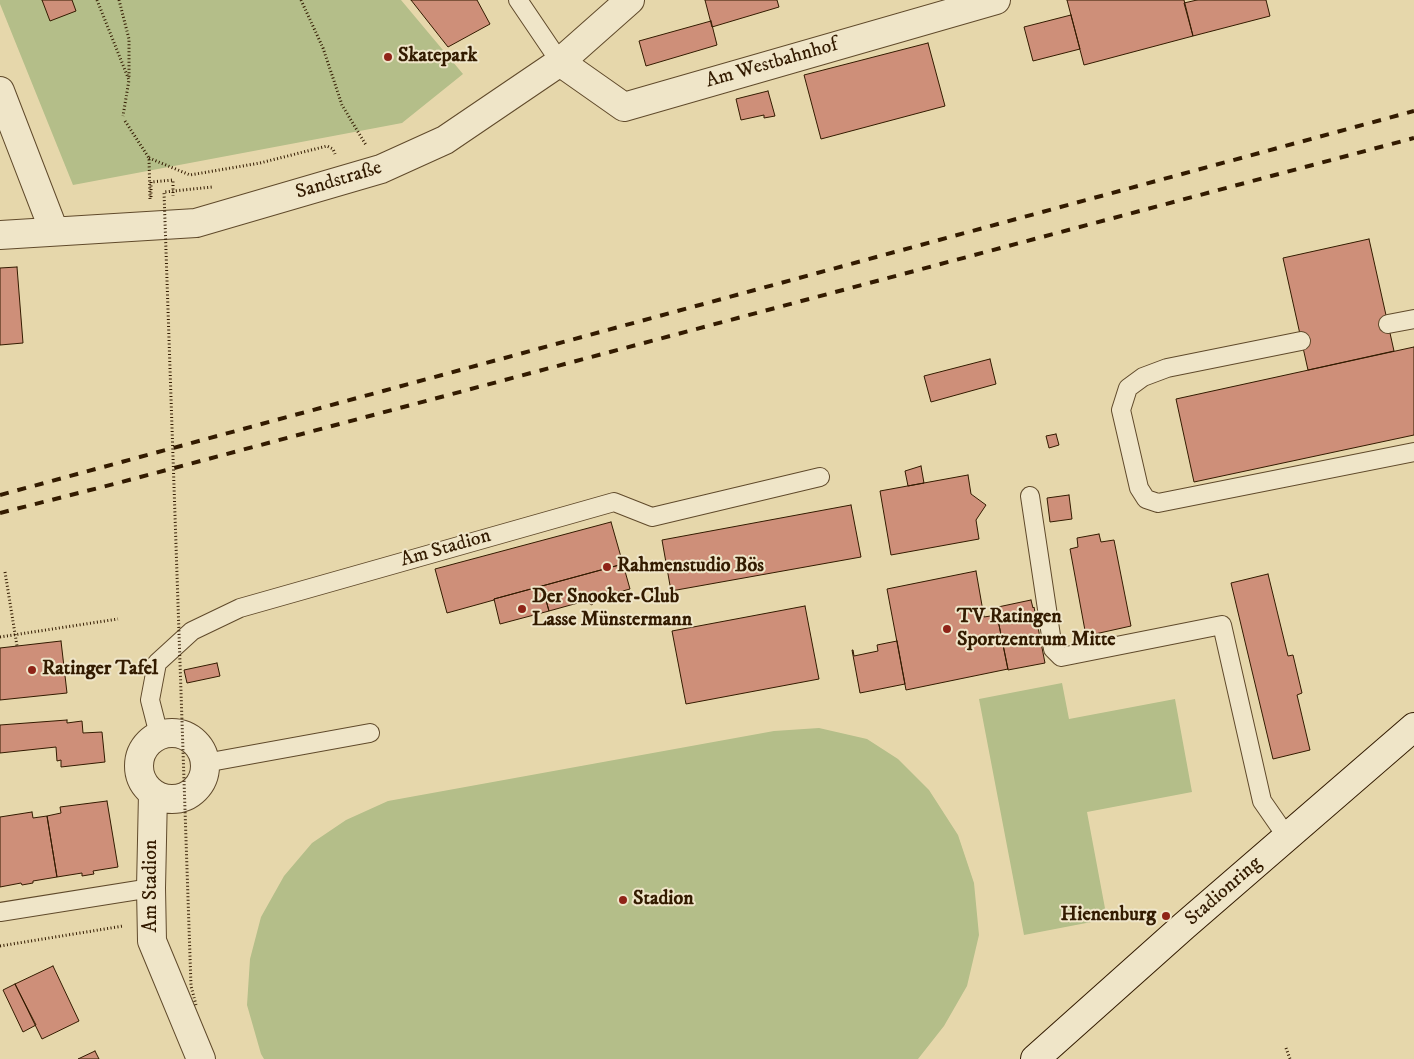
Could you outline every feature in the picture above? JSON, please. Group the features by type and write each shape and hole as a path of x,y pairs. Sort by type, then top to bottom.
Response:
{"street":[{"name":"Sandstraße","path":"0,235 196,223 381,170 445,140 560,62 630,0"},
{"name":"Am Westbahnhof","path":"560,62 624,107 996,0"},
{"path":"0,91 54,231"},
{"name":"Stadionring","path":"1035,1059 1414,727"},
{"path":"171,733 181,734 190,738 202,753 205,762 204,773 200,783 184,797 163,798 145,786 140,777 140,756 145,747 159,735 171,733"},
{"name":"Am Stadion","path":"153,793 152,941 202,1059"}],"lane":[{"path":"518,0 560,62"},
{"path":"1388,324 1414,319"},
{"path":"1301,341 1167,368 1143,377 1128,388 1121,410 1139,488 1146,499 1158,503 1414,452"},
{"name":"Am Stadion","path":"159,735 150,700 157,663 192,631 240,608 614,502 652,517 820,477"},
{"path":"1030,496 1053,649 1061,657 1222,626 1262,801 1286,838"},
{"path":"205,762 370,733"},
{"path":"0,912 151,888"}],"path":[{"path":"97,0 129,80"},
{"path":"119,0 129,38 129,80 124,116"},
{"path":"301,0 323,48 342,105 381,170"},
{"path":"125,121 148,158 150,181"},
{"path":"148,158 190,174 260,163 327,146 334,149 335,156 332,160"},
{"path":"151,202 151,182 173,180 174,203"},
{"path":"196,1004 191,986 164,192 221,186"},
{"path":"158,202 164,202"},
{"path":"5,572 17,646"},
{"path":"0,637 118,619"},
{"path":"0,946 123,926 152,926"},
{"path":"1286,1048 1290,1059"}],"green space":[{"path":"0,0 401,0 463,74 402,123 73,185"},
{"path":"1062,683 1069,719 1175,699 1192,792 1087,812 1107,919 1024,935 979,699"},
{"name":"Stadion","path":"819,728 867,739 898,759 929,790 958,835 974,883 979,935 967,986 944,1026 918,1059 264,1059 261,1054 247,1005 250,959 261,917 284,876 312,843 346,820 388,801 774,731"}],"building":[{"path":"42,0 72,0 76,11 50,21"},
{"path":"411,0 477,0 490,24 448,47"},
{"path":"705,0 777,0 779,7 712,27"},
{"path":"1067,0 1184,0 1193,36 1084,65"},
{"path":"1197,0 1266,0 1270,16 1193,36 1184,3"},
{"path":"1071,15 1080,49 1033,61 1024,27"},
{"path":"711,21 717,45 646,66 639,41"},
{"path":"928,43 945,106 821,139 804,75"},
{"path":"768,91 775,116 764,118 764,115 741,120 736,99"},
{"path":"1369,239 1394,351 1308,370 1283,258"},
{"path":"17,267 23,343 0,345 0,268"},
{"path":"1414,347 1414,435 1194,482 1176,399"},
{"path":"990,359 996,384 931,402 924,376"},
{"path":"1056,434 1059,445 1049,448 1046,436"},
{"path":"921,466 924,483 908,486 905,471"},
{"path":"968,475 971,494 986,505 976,520 979,539 891,555 880,491"},
{"path":"1069,495 1072,519 1050,522 1047,498"},
{"path":"851,505 861,557 671,591 662,540"},
{"path":"611,522 623,564 447,613 435,569"},
{"path":"1099,534 1101,542 1114,540 1131,626 1086,636 1070,549 1078,547 1077,538"},
{"path":"623,564 630,589 597,598 592,605 585,601 549,611 542,586"},
{"name":"TV Ratingen Sportzentrum Mitte","path":"976,571 984,617 997,615 1008,669 906,690 887,589"},
{"path":"1268,574 1288,656 1293,655 1302,693 1297,695 1310,750 1273,759 1231,583"},
{"path":"542,586 549,611 500,624 494,599"},
{"path":"1031,600 1045,663 1008,670 997,615 999,614 998,607"},
{"path":"805,606 819,679 686,704 672,631"},
{"name":"Ratinger Tafel","path":"61,641 67,693 0,700 0,648"},
{"path":"897,641 905,684 860,693 852,650 854,656 878,651 877,645"},
{"path":"217,663 220,676 187,683 184,670"},
{"path":"67,720 67,723 82,721 83,733 102,732 105,762 61,767 61,760 57,761 56,747 0,753 0,725"},
{"path":"107,801 118,867 93,871 94,874 82,876 82,873 57,877 47,816 61,813 60,807"},
{"path":"32,812 33,818 47,816 57,877 22,885 21,883 0,887 0,817"},
{"path":"53,966 79,1021 42,1039 15,984"},
{"path":"15,984 36,1025 23,1032 3,990"},
{"path":"95,1051 99,1059 78,1059"}],"railway":[{"path":"0,495 1414,111"},
{"path":"0,513 1414,138"}],"place":[{"name":"Skatepark","path":"388,57"},
{"name":"Rahmenstudio Bös","path":"607,567"},
{"name":"Der Snooker-Club Lasse Münstermann","path":"522,609"},
{"name":"TV Ratingen Sportzentrum Mitte","path":"947,629"},
{"name":"Ratinger Tafel","path":"32,670"},
{"name":"Stadion","path":"623,900"},
{"name":"Hienenburg","path":"1166,916"}]}
